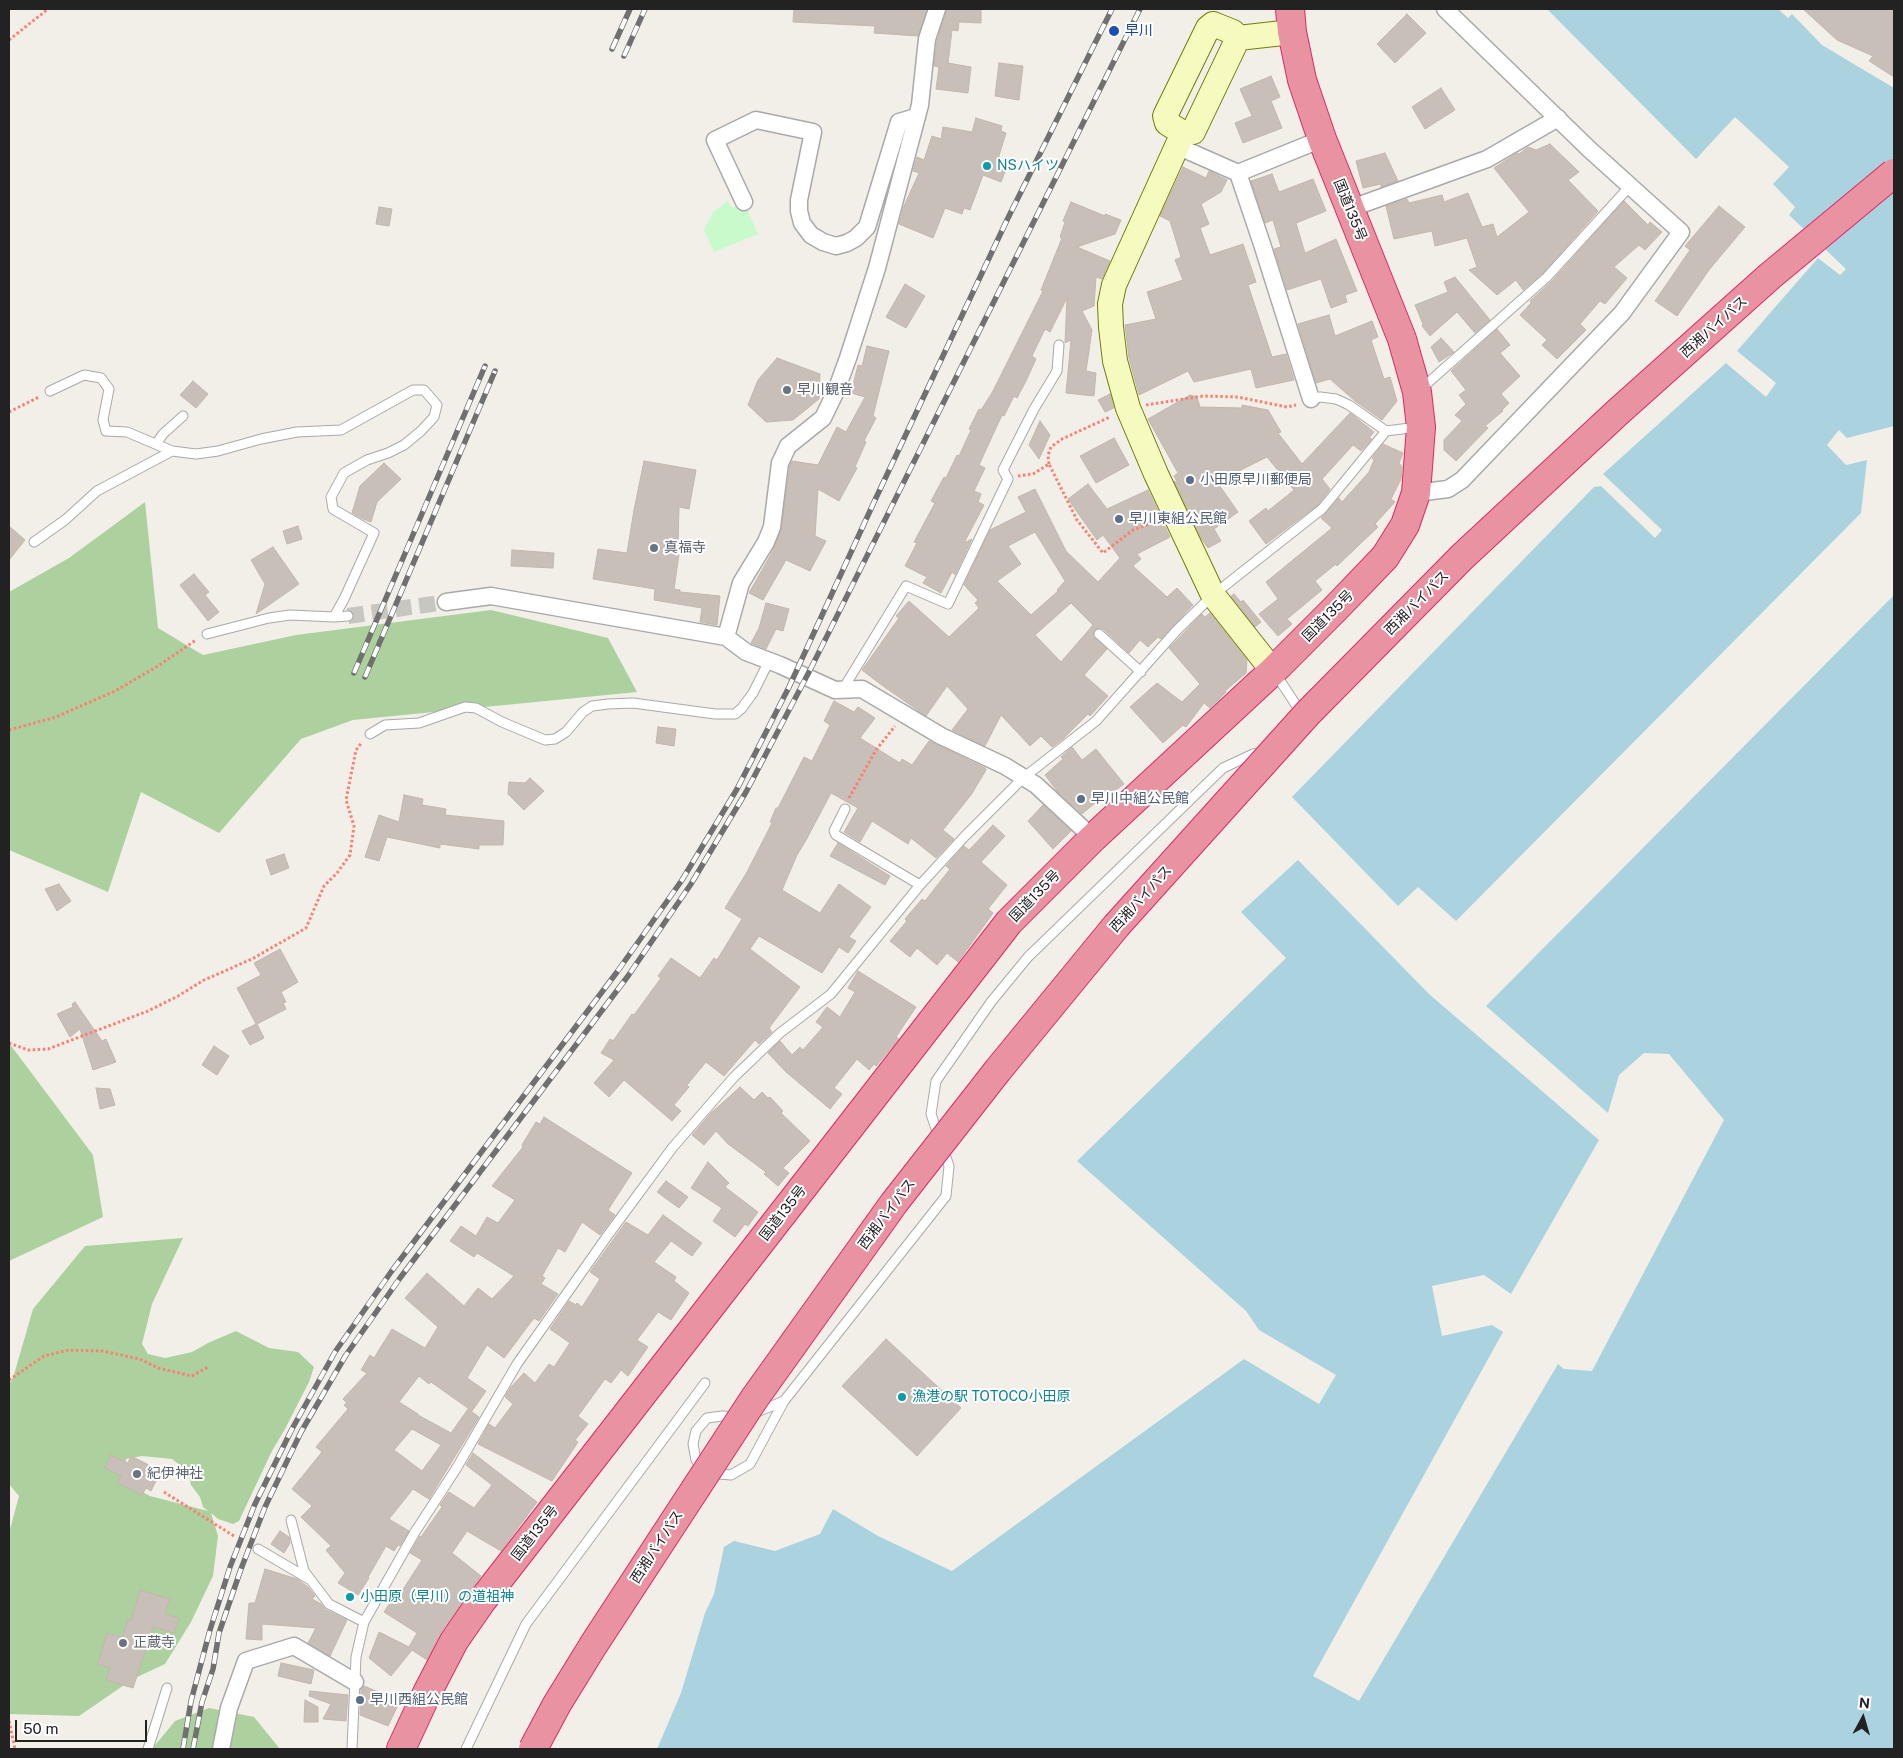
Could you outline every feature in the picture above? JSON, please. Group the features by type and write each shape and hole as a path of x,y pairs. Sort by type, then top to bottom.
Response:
{"highway":[{"name":"国道135号","path":"401,1749 454,1641 481,1602 1009,922 1093,838 1273,671 1385,557 1405,525 1416,493 1421,427 1417,392 1402,339 1349,209 1302,80 1291,20"},
{"name":"西湘バイパス","path":"533,1749 594,1644 754,1399 894,1203 1004,1063 1117,925 1308,713 1462,557 1619,411 1756,289 1894,173"},
{"name":"西湘バイパス","path":"541,1749 564,1707 754,1414 894,1218 1011,1068 1124,930 1309,728 1462,573 1639,406 1777,283 1894,186"}],"main road":[{"path":"1273,671 1213,595 1175,514 1128,408 1116,361 1110,304 1114,285 1127,253 1180,140 1193,132 1238,38 1291,20"},
{"path":"1180,140 1164,116 1208,28 1213,24 1223,27 1233,32 1238,38"}],"street":[{"path":"726,637 741,583 766,542 772,527 780,463 788,446 823,418 836,391 877,268 920,105 927,39 937,9"},
{"path":"1416,493 1448,489 1462,480 1622,313 1681,232 1558,118 1445,9"},
{"path":"744,202 715,140 756,120 813,132 799,200 802,223 811,235 823,242 836,246 847,243 856,238 867,227 898,122 916,118"},
{"path":"1349,209 1487,160 1558,118"},
{"path":"1238,173 1322,138"},
{"path":"1180,140 1238,173 1311,399"},
{"path":"446,602 491,596 726,637 746,652 835,690 843,688 862,689 941,736 1005,766 1036,786 1093,838"},
{"path":"221,1749 229,1708 246,1661 294,1646 355,1682"}],"lane":[{"path":"1417,392 1547,277 1630,186"},
{"path":"843,688 906,586 948,604 1008,479 1003,470 1034,410 1057,371 1059,345"},
{"path":"50,391 84,375 101,378 109,389 103,420 106,431 128,432 172,450 196,454 218,451 261,439 297,432 341,430 413,390 424,390 437,405 434,417 404,445 388,454 367,460 344,473 331,497 333,509 374,533 334,617"},
{"path":"1311,399 1320,397 1336,399 1349,405 1386,431 1421,427"},
{"path":"156,444 162,434 183,416"},
{"path":"352,1749 356,1657 364,1622 415,1532 456,1469 518,1364 672,1147 734,1077 780,1033 831,994 920,884 964,836 1023,778 1096,721 1177,630 1213,595 1322,509 1386,431"},
{"path":"34,542 65,520 96,490 172,450"},
{"path":"208,634 269,618 290,615 348,616"},
{"path":"1099,634 1141,672"},
{"path":"370,734 385,725 419,723 465,707 476,708 502,722 545,740 556,739 566,732 583,712 592,706 633,703 716,714 735,714 753,693 769,661"},
{"path":"784,1401 745,1418 722,1416 707,1418 696,1431 693,1444 696,1460 708,1473 731,1475 750,1464 784,1401 946,1196 949,1166 931,1114 936,1082 991,1002 1028,957 1223,768 1253,754 1286,748 1303,730 1302,712 1273,671"},
{"path":"845,809 834,831 836,835 920,884"},
{"path":"466,1749 526,1624 705,1383"},
{"path":"291,1520 304,1571 329,1604 364,1622"},
{"path":"258,1549 311,1580"},
{"path":"148,1749 167,1688"}],"path":[{"path":"9,40 48,9"},
{"path":"9,412 50,391"},
{"path":"1175,514 1133,530 1103,552 1077,520 1049,464 1048,455 1051,447 1062,439 1128,408 1167,400 1203,396 1238,397 1287,407 1306,404 1311,399"},
{"path":"1008,479 1033,474 1049,464"},
{"path":"9,730 56,717 115,691 158,666 190,643 208,634"},
{"path":"845,809 844,806 876,750 905,714"},
{"path":"9,1043 28,1050 48,1049 148,1011 204,980 252,959 306,928 324,886 337,873 350,855 354,826 346,800 356,750 370,734"},
{"path":"9,1380 44,1356 69,1350 94,1350 140,1359 158,1368 192,1376 208,1367"},
{"path":"164,1492 234,1536"},
{"path":"9,1721 16,1749"}],"green space":[{"path":"728,201 732,208 744,202 758,234 714,252 704,230 713,212"},
{"path":"145,502 158,628 203,655 296,635 491,610 608,638 637,692 353,720 301,739 219,833 141,792 108,892 9,850 9,592 69,558"},
{"path":"9,1043 93,1155 103,1217 9,1261"},
{"path":"183,1238 152,1304 142,1344 148,1354 165,1358 192,1352 236,1331 269,1348 298,1352 314,1367 309,1382 272,1451 239,1521 233,1524 218,1519 211,1513 218,1536 213,1576 191,1622 165,1664 133,1679 79,1716 9,1714 9,1533 19,1496 9,1484 9,1384 13,1378 33,1309 85,1246","holes":["142,1456 172,1459 189,1476 191,1485 200,1497 203,1507 208,1511 150,1496 132,1486 124,1474 126,1459"]},
{"path":"209,1708 254,1717 280,1749 152,1749 175,1721"}],"water":[{"path":"1547,9 1778,9 1788,18 1792,14 1822,45 1894,88 1894,426 1847,438 1839,430 1827,445 1846,465 1867,460 1861,513 1456,921 1418,887 1398,906 1292,797 1594,487 1601,486 1655,538 1662,530 1603,474 1726,363 1766,397 1776,383 1737,351 1818,258 1840,275 1846,269 1789,215 1795,207 1773,184 1789,167 1735,117 1696,159"},
{"path":"1894,595 1894,1749 657,1749 681,1693 705,1613 714,1594 724,1547 734,1541 775,1551 820,1534 833,1509 878,1536 952,1571 1244,1359 1319,1404 1336,1375 1259,1330 1246,1311 1077,1161 1286,958 1241,912 1298,860 1429,994 1599,1140 1511,1294 1484,1275 1432,1286 1442,1336 1492,1325 1503,1332 1313,1676 1359,1701 1558,1364 1564,1369 1592,1371 1724,1120 1669,1054 1644,1053 1619,1075 1608,1113 1486,1006"}],"building":[{"path":"794,9 927,9 918,36 874,33 875,26 793,22"},
{"path":"947,9 981,9 981,23 959,22 958,31 952,30 948,63 971,67 968,93 936,89 939,67 934,66 937,41"},
{"path":"1803,9 1894,9 1894,77 1869,61 1873,56 1837,40"},
{"path":"1407,14 1426,33 1395,63 1377,44"},
{"path":"999,63 1023,66 1019,100 995,96"},
{"path":"1271,76 1280,97 1271,101 1282,128 1243,143 1235,123 1252,116 1240,89"},
{"path":"1441,88 1455,110 1425,129 1412,107"},
{"path":"976,118 1002,126 1001,131 1006,133 998,159 1008,164 1001,182 983,175 970,210 964,208 962,214 945,208 933,238 899,224 904,206 919,173 913,171 917,157 924,160 932,136 941,139 943,127 972,132"},
{"path":"1550,144 1579,172 1568,180 1598,211 1543,273 1523,290 1516,280 1497,295 1469,270 1477,267 1467,238 1435,246 1432,231 1394,239 1386,206 1407,199 1409,203 1442,195 1444,202 1468,193 1482,227 1493,224 1497,237 1529,212 1494,168 1528,147 1536,150"},
{"path":"1385,153 1398,181 1381,187 1381,184 1363,188 1356,161"},
{"path":"1183,167 1206,178 1209,171 1227,180 1221,192 1201,204 1209,224 1200,228 1210,255 1243,244 1256,282 1248,285 1272,357 1286,354 1294,380 1256,388 1251,369 1194,382 1188,371 1139,395 1129,358 1125,325 1156,319 1147,292 1183,280 1175,260 1181,257 1170,221 1160,216"},
{"path":"1272,174 1279,192 1313,179 1326,211 1296,223 1305,253 1336,239 1357,291 1345,295 1347,302 1331,308 1321,279 1287,290 1274,249 1281,247 1273,220 1265,223 1251,181"},
{"path":"1624,201 1648,225 1650,222 1662,232 1645,250 1639,245 1614,267 1627,278 1605,304 1600,301 1580,324 1586,330 1557,359 1542,345 1547,340 1520,315 1531,303 1530,301 1552,281"},
{"path":"1071,202 1105,216 1105,214 1121,220 1115,234 1077,247 1110,261 1102,279 1096,277 1094,306 1082,311 1092,330 1086,371 1096,373 1094,396 1066,393 1071,340 1065,343 1067,298 1050,332 1045,329 1032,356 1036,359 1026,381 1017,398 1014,396 1004,416 1002,415 979,465 985,468 974,491 981,494 978,502 984,505 964,543 972,539 955,575 952,572 941,593 923,583 927,577 905,566 917,543 914,542 935,503 931,501 944,477 946,478 957,455 959,456 979,409 981,410 993,391 1043,291 1041,290 1062,238 1060,237 1065,222 1063,221"},
{"path":"1719,206 1745,227 1709,270 1677,316 1655,301 1690,250 1685,246"},
{"path":"379,207 392,209 389,226 376,224"},
{"path":"1455,277 1490,320 1475,333 1457,312 1430,336 1422,326 1423,324 1415,305 1448,292 1444,282"},
{"path":"905,284 925,296 906,328 886,317"},
{"path":"1329,315 1335,336 1372,321 1378,337 1371,340 1384,379 1390,377 1397,401 1382,420 1355,401 1330,379 1316,383 1298,324"},
{"path":"1497,329 1510,345 1500,353 1520,376 1501,394 1509,403 1503,411 1485,426 1488,428 1456,461 1444,450 1444,440 1462,421 1455,415 1466,404 1459,395 1466,390 1451,371"},
{"path":"1441,338 1454,352 1439,362 1431,347"},
{"path":"867,346 889,351 873,416 876,418 864,441 866,442 855,467 857,468 839,501 818,489 815,536 826,541 810,571 786,560 763,600 749,593 771,554 781,530 790,465 792,461 818,465 837,427 846,432 865,397 851,393 858,365 862,366"},
{"name":"早川観音","path":"777,358 820,374 819,399 793,420 766,422 748,405 758,380"},
{"path":"193,381 208,394 196,408 180,395"},
{"path":"1110,394 1114,408 1105,412 1098,400"},
{"path":"1190,395 1197,397 1200,407 1242,408 1242,405 1268,410 1281,432 1278,433 1302,464 1350,413 1374,432 1369,438 1372,439 1361,451 1353,445 1322,479 1330,489 1318,505 1266,544 1249,521 1266,508 1268,511 1294,490 1267,457 1217,482 1238,512 1214,529 1221,541 1208,548 1201,538 1174,481 1178,483 1174,476 1178,473 1148,419"},
{"path":"1040,421 1050,435 1039,459 1029,445"},
{"path":"1114,438 1129,465 1096,483 1080,456"},
{"path":"1383,444 1403,453 1399,463 1402,467 1401,479 1391,499 1395,502 1375,524 1378,527 1337,566 1336,564 1315,581 1322,590 1287,619 1292,624 1278,636 1259,614 1278,599 1266,582 1332,528 1321,518 1339,498 1342,502 1369,472 1374,460 1372,458"},
{"path":"644,461 696,470 689,509 679,507 678,546 680,547 674,589 680,590 680,592 720,596 717,625 700,622 702,608 654,600 655,589 593,579 598,549 627,553"},
{"path":"384,463 401,479 377,502 371,522 352,513 360,486"},
{"path":"1088,484 1107,509 1148,490 1170,537 1137,554 1141,559 1133,566 1167,597 1177,588 1193,605 1161,639 1158,637 1148,647 1140,640 1129,653 1103,629 1095,629 1093,636 1107,649 1084,675 1108,696 1090,716 1088,714 1064,738 1052,747 1041,736 1030,746 1001,715 985,746 952,730 968,709 947,686 926,716 862,670 899,618 896,616 909,601 949,637 979,608 975,603 978,600 964,585 990,530 1026,512 1018,497 1035,489 1066,551 1098,582 1120,558 1103,535 1097,540 1068,499","holes":["1035,532 1065,581 1058,591 1031,615 997,581 1021,564 1008,546","1071,603 1093,625 1061,662 1035,635"]},
{"path":"9,526 25,540 9,560"},
{"path":"298,526 302,539 287,544 283,531"},
{"path":"273,547 299,584 256,614 265,584 251,560"},
{"path":"512,550 554,553 553,568 511,566"},
{"path":"194,574 209,592 205,595 219,612 208,621 180,585"},
{"path":"1234,594 1241,602 1243,600 1261,622 1255,627 1231,596"},
{"path":"766,603 789,609 783,631 776,629 766,649 751,643 759,628"},
{"path":"1210,613 1247,660 1246,673 1225,691 1210,708 1204,703 1186,727 1183,725 1163,743 1130,707 1157,683 1182,702 1200,684 1169,648 1202,614 1205,617"},
{"path":"834,701 854,712 858,707 875,718 860,738 900,763 902,759 912,765 929,741 985,768 986,770 971,795 943,830 954,839 936,858 911,838 908,844 872,821 860,842 844,832 858,808 831,793 797,855 782,890 820,913 839,884 871,907 849,937 856,941 848,953 839,947 822,973 759,936 750,949 800,987 769,1028 772,1032 759,1044 755,1040 724,1076 706,1062 687,1085 689,1087 674,1105 681,1111 672,1121 624,1080 609,1097 594,1083 614,1060 601,1053 610,1039 613,1041 632,1014 634,1015 661,978 658,976 671,958 700,978 714,958 717,960 742,919 725,908 747,872 772,823 770,822 776,808 778,808 804,757 812,761 830,725 824,721"},
{"path":"658,727 676,729 674,746 656,743"},
{"path":"1072,747 1082,760 1096,749 1124,784 1082,814 1057,791 1045,775 1063,759 1061,757"},
{"path":"530,778 544,791 524,810 508,794 509,782 525,783"},
{"path":"404,795 423,799 422,805 446,809 445,815 504,821 503,845 479,845 479,849 440,844 440,848 387,837 379,861 365,857 379,815 399,822"},
{"path":"1043,805 1071,831 1053,849 1028,821"},
{"path":"993,825 1005,836 981,862 1007,885 988,909 993,913 958,962 947,953 937,965 917,948 910,957 890,941 907,921 905,919 922,899 925,901 950,869 946,866 964,846 969,850"},
{"path":"838,843 890,876 885,885 830,856"},
{"path":"284,854 289,868 271,875 266,860"},
{"path":"59,884 71,901 57,911 45,889"},
{"path":"280,949 298,982 281,992 286,1002 283,1003 286,1009 257,1024 264,1038 250,1045 242,1031 256,1024 237,988 261,975 254,963"},
{"path":"858,971 916,1007 896,1037 899,1039 876,1066 874,1064 869,1070 857,1059 834,1088 842,1094 830,1109 786,1072 768,1053 780,1041 792,1055 800,1047 803,1050 823,1027 816,1022 827,1007 840,1017 855,992 848,988"},
{"path":"75,1002 102,1041 106,1039 116,1062 93,1070 80,1029 70,1037 57,1014 73,1007 72,1004"},
{"path":"214,1046 229,1056 217,1075 202,1065"},
{"path":"740,1087 754,1100 762,1092 768,1098 770,1097 783,1111 781,1113 810,1141 783,1168 789,1173 778,1186 764,1174 766,1172 728,1144 716,1131 704,1145 692,1135 711,1113"},
{"path":"96,1088 110,1089 115,1105 100,1109"},
{"path":"544,1117 632,1173 608,1210 615,1215 600,1235 582,1222 565,1252 558,1248 542,1276 545,1278 541,1284 558,1294 539,1321 534,1318 504,1358 487,1345 467,1378 486,1391 472,1411 431,1382 429,1384 419,1376 399,1402 451,1433 468,1409 479,1417 429,1499 413,1489 389,1519 409,1531 400,1546 398,1545 394,1551 386,1546 358,1595 338,1583 345,1573 326,1550 331,1546 301,1517 312,1506 292,1489 322,1452 316,1447 348,1409 344,1405 347,1403 343,1399 367,1373 361,1370 370,1355 374,1358 392,1329 425,1348 438,1327 405,1298 427,1273 464,1306 478,1288 492,1299 514,1276 477,1253 474,1257 450,1241 461,1226 476,1236 487,1217 498,1223 515,1200 492,1186 523,1147 522,1145 536,1122 540,1124","holes":["412,1429 441,1445 422,1471 394,1450"]},
{"path":"708,1162 729,1183 725,1187 758,1212 748,1226 745,1224 735,1237 713,1221 722,1208 691,1188"},
{"path":"666,1181 688,1197 679,1208 657,1192"},
{"path":"663,1215 702,1243 692,1256 671,1241 654,1262 676,1277 674,1281 689,1293 671,1320 658,1312 637,1340 648,1347 628,1376 621,1370 611,1383 605,1379 578,1416 588,1424 575,1440 578,1442 552,1481 478,1444 489,1424 495,1428 513,1404 505,1397 511,1387 524,1373 535,1383 549,1364 554,1367 570,1343 550,1329 569,1301 576,1305 577,1303 582,1307 600,1279 590,1272 626,1222 648,1235"},
{"name":"漁港の駅 TOTOCO小田原","path":"886,1339 961,1408 917,1456 842,1386"},
{"path":"473,1453 537,1502 501,1551 467,1531 452,1553 481,1576 441,1632 427,1660 412,1650 391,1676 369,1658 379,1632 409,1647 417,1633 384,1612 399,1589 402,1591 422,1560 410,1553 442,1507 440,1505 449,1492 474,1508 492,1485 466,1465"},
{"name":"紀伊神社","path":"111,1455 128,1463 131,1456 161,1471 151,1491 146,1488 142,1495 117,1483 121,1476 105,1468"},
{"path":"280,1531 289,1537 290,1543 284,1553 271,1544"},
{"path":"265,1569 297,1579 308,1587 315,1596 312,1599 321,1604 326,1610 347,1620 330,1656 308,1643 316,1628 262,1624 262,1640 246,1639 249,1603 255,1603"},
{"name":"正蔵寺","path":"140,1590 170,1599 165,1614 179,1618 174,1633 153,1627 133,1688 106,1680 110,1668 98,1664 107,1633 122,1637 128,1619 131,1621"},
{"path":"281,1663 314,1670 311,1684 278,1676"},
{"path":"364,1686 400,1701 388,1726 360,1715 361,1690"},
{"path":"310,1691 348,1695 346,1721 323,1719 331,1704 309,1696"},
{"path":"305,1700 318,1707 318,1722 304,1722"}],"tunnel":[{"path":"348,616 446,602"}],"railway":[{"path":"612,49 630,9"},
{"path":"624,56 645,9"},
{"path":"183,1749 191,1701 210,1630 230,1567 255,1504 292,1429 335,1352 391,1272 617,972 682,880 737,789 789,687 1007,220 1112,9"},
{"path":"193,1749 202,1702 213,1669 219,1633 265,1507 301,1432 346,1355 400,1278 628,976 691,884 746,792 810,670 1140,9"},
{"path":"354,673 485,366"},
{"path":"365,677 495,371"}],"place":[{"name":"早川","path":"1114,31"},
{"name":"NSハイツ","path":"987,166"},
{"name":"早川観音","path":"787,390"},
{"name":"小田原早川郵便局","path":"1190,480"},
{"name":"早川東組公民館","path":"1119,519"},
{"name":"真福寺","path":"654,548"},
{"name":"早川中組公民館","path":"1081,799"},
{"name":"漁港の駅 TOTOCO小田原","path":"902,1397"},
{"name":"紀伊神社","path":"137,1474"},
{"name":"小田原（早川）の道祖神","path":"350,1597"},
{"name":"正蔵寺","path":"123,1643"},
{"name":"早川西組公民館","path":"360,1700"}]}
